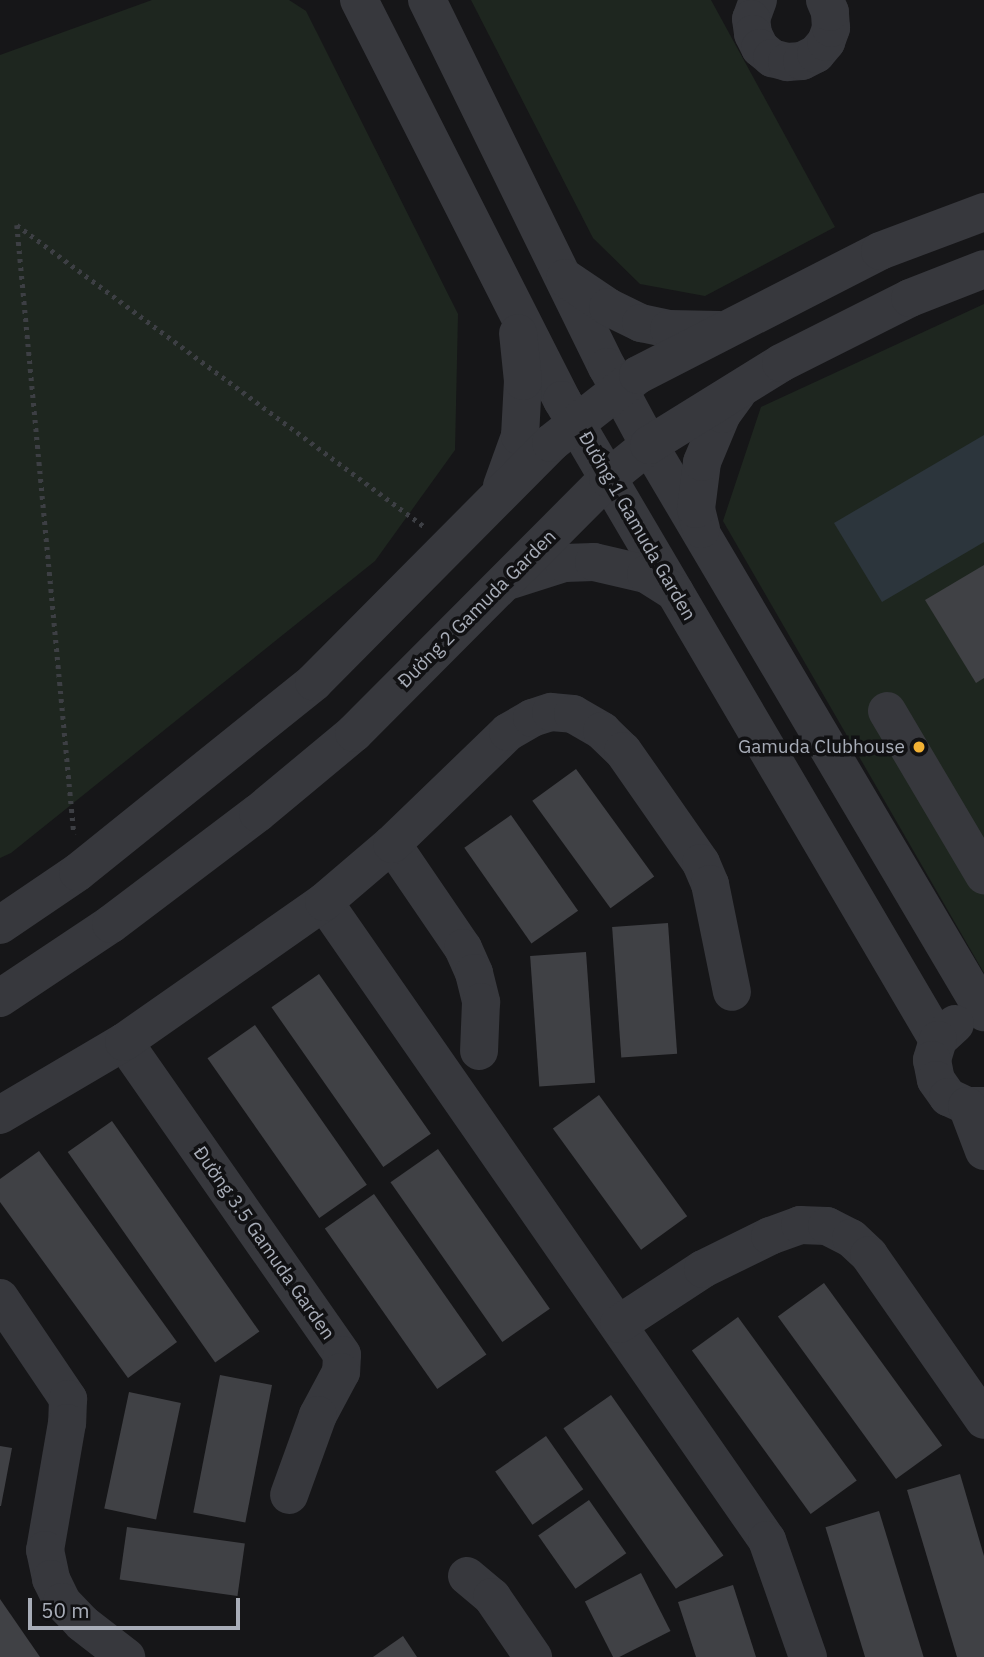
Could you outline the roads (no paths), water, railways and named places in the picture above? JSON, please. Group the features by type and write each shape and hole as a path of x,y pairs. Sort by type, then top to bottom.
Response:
{"street":[{"name":"Đường 1 Gamuda Garden","path":"359,0 515,310 575,422 938,1040"},
{"path":"427,0 618,389 703,538 984,1012"},
{"path":"758,0 751,19 753,34 760,48 772,58 787,62 802,61 816,54 826,42 831,28 830,12 825,0"},
{"path":"0,925 78,872 314,682 499,492 575,422 618,389 638,375 721,330 880,251 984,212"},
{"name":"Đường 2 Gamuda Garden","path":"0,998 101,932 258,813 354,733 608,478 649,445 742,385 910,298 984,269"},
{"path":"564,277 608,307 642,323 669,329 721,330"},
{"path":"499,492 520,436 523,380 515,310"},
{"path":"703,538 696,509 702,462 722,414 742,385"},
{"path":"506,582 564,563 594,562 646,574 675,592"},
{"path":"887,711 984,875"},
{"path":"8,1110 124,1042 324,902 391,844 508,732 531,718 551,712 573,714 602,731 623,751 701,863 710,884 732,992"},
{"path":"391,844 463,948 474,973 481,1002 479,1051"},
{"path":"324,902 767,1540 808,1657"},
{"path":"984,1019 969,1018 951,1026 938,1040 932,1060 936,1080 948,1097 976,1106 984,1151"},
{"name":"Đường 3.5 Gamuda Garden","path":"124,1042 342,1355 341,1372 318,1415 289,1495"},
{"path":"619,1324 703,1269 770,1236 800,1224 827,1226 851,1238 869,1255 984,1420"},
{"path":"0,1298 58,1380 68,1399 67,1423 45,1549 51,1579 62,1602 82,1623 126,1657"},
{"path":"467,1576 492,1597 533,1657"}],"place":[{"name":"Gamuda Clubhouse","path":"919,747"}]}
